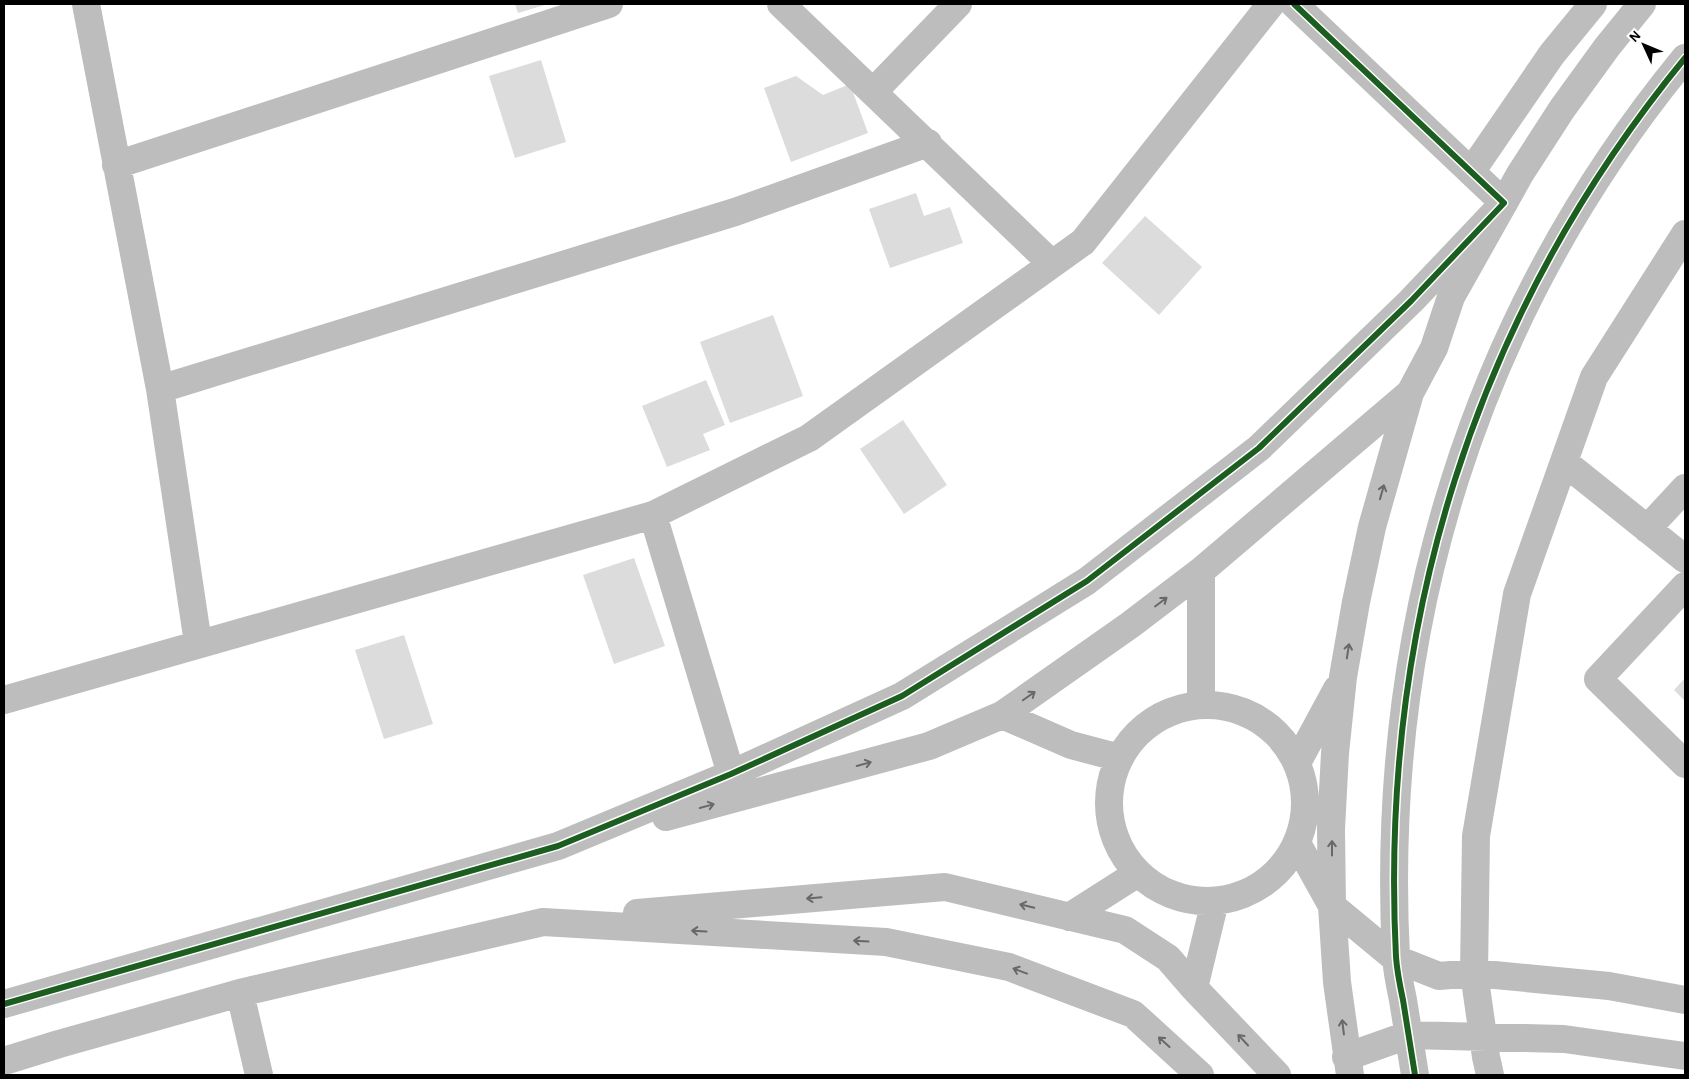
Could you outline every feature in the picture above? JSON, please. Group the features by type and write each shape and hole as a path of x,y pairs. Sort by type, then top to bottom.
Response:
{"street":[{"path":"86,4 160,389 198,643"},
{"path":"116,165 609,4"},
{"path":"781,4 1052,264"},
{"path":"874,92 958,4"},
{"path":"4,700 198,643 653,515 809,438 1083,242 1270,4"},
{"path":"1294,4 1504,203"},
{"path":"1471,172 1552,54 1593,4"},
{"path":"1642,4 1607,47 1562,109 1520,174 1451,298 1434,348 1410,393 1372,527 1343,677 1334,763 1331,830 1332,906 1337,982 1348,1066 1408,1035 1564,1039 1685,1056"},
{"path":"1414,1075 1396,959 1395,868 1397,793 1403,718 1414,644 1429,570 1449,496 1473,424 1502,354 1534,285 1571,218 1612,154 1685,58"},
{"path":"160,389 735,212 928,143"},
{"path":"558,846 731,774 902,696 1087,581 1258,448 1411,301 1504,203"},
{"path":"1490,1075 1474,973 1476,836 1517,594 1594,377 1685,234"},
{"path":"4,1004 558,846 930,746 1002,715 1201,571 1410,393"},
{"path":"1564,462 1685,559"},
{"path":"1647,529 1685,488"},
{"path":"653,515 731,774"},
{"path":"1201,571 1201,705"},
{"path":"1685,586 1598,679 1685,764"},
{"path":"1297,763 1343,677"},
{"path":"1201,705 1221,706 1240,711 1258,719 1274,731 1287,746 1297,763 1303,782 1305,802 1303,822 1296,843 1286,860 1272,876 1255,889 1235,897 1214,901 1193,900 1173,895 1154,886 1138,873 1125,857 1118,845 1110,818 1109,798 1112,777 1120,758 1132,740 1147,726 1181,708 1201,705"},
{"path":"1002,715 1071,745 1120,758"},
{"path":"1296,843 1332,906 1396,959 1439,976 1474,973 1609,986 1685,1000"},
{"path":"1069,917 1138,873"},
{"path":"4,1061 240,994 542,922 945,886 1125,930 1168,958 1277,1075"},
{"path":"1194,988 1214,901"},
{"path":"542,922 886,942 1008,967 1133,1014 1200,1075"},
{"path":"240,994 259,1075"}],"building":[{"path":"515,4 548,4 518,13"},
{"path":"541,60 566,142 515,158 489,76"},
{"path":"796,76 823,95 850,84 868,133 791,162 764,88"},
{"path":"916,193 924,216 950,207 963,243 890,268 869,209"},
{"path":"1145,216 1202,267 1159,315 1102,263"},
{"path":"773,315 803,396 730,423 700,342"},
{"path":"706,380 725,425 703,434 710,450 667,467 642,406"},
{"path":"903,420 947,485 904,514 860,449"},
{"path":"634,558 665,646 614,664 583,575"},
{"path":"404,635 433,724 384,739 355,650"},
{"path":"1685,678 1685,701 1674,690"}],"cycle path":[{"path":"4,1004 558,846 731,774 902,696 1087,581 1259,448 1411,301 1504,203 1294,4"},
{"path":"1415,1075 1396,957 1395,834 1404,713 1424,594 1455,479 1496,368 1548,260 1611,157 1685,58"}]}
